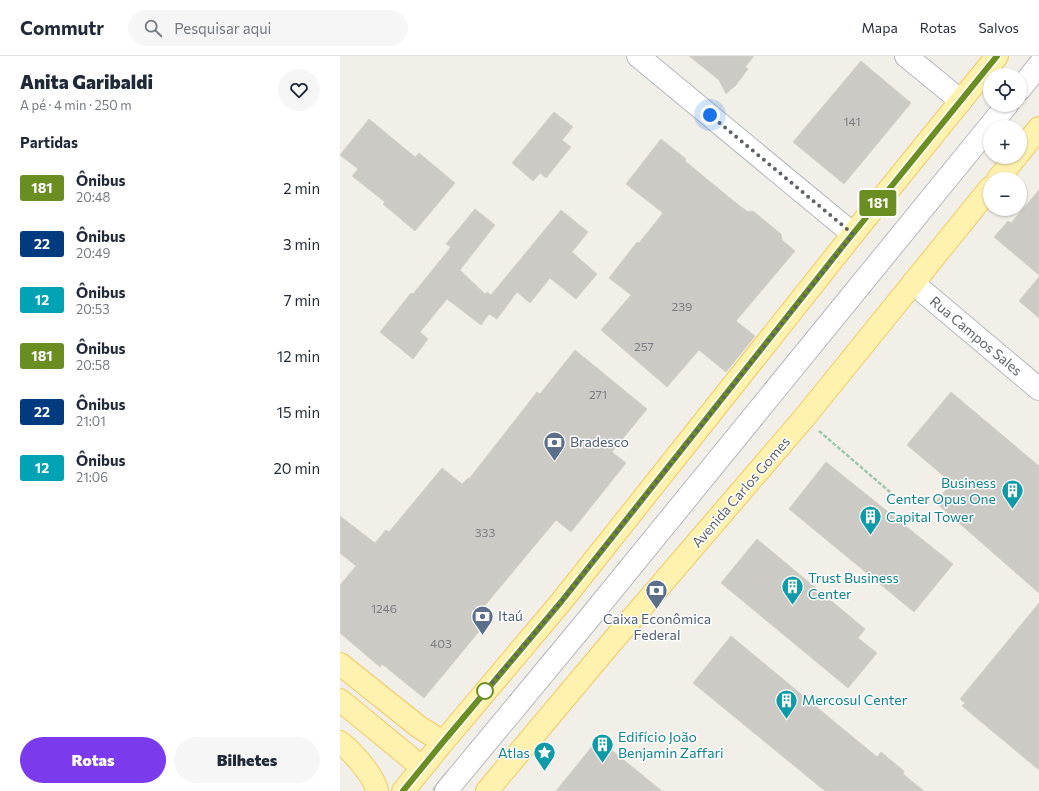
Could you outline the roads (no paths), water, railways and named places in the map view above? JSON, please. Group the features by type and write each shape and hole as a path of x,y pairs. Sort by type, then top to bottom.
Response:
{"main road":[{"path":"403,791 561,602 853,234 997,56"},
{"path":"1027,143 1039,128"},
{"path":"1004,172 1010,164"},
{"name":"Avenida Carlos Gomes","path":"487,791 611,643 804,418 983,197"},
{"path":"340,664 419,727 443,742"},
{"path":"340,700 413,760"},
{"path":"340,742 350,750 376,784 377,791"}],"street":[{"path":"638,56 853,234"},
{"path":"906,56 961,101"},
{"path":"1027,81 1039,66"},
{"path":"446,791 586,622 1001,112"},
{"name":"Rua Campos Sales","path":"913,283 1039,389"}],"tunnel":[{"path":"413,760 452,791"}],"place":[{"name":"Bradesco","path":"554,462"},
{"name":"Business Center Opus One","path":"1012,510"},
{"name":"Capital Tower","path":"871,536"},
{"name":"Trust Business Center","path":"793,606"},
{"name":"Caixa Econômica Federal","path":"657,610"},
{"name":"Itaú","path":"483,636"},
{"name":"Mercosul Center","path":"786,720"},
{"name":"Edifício João Benjamin Zaffari","path":"603,764"},
{"name":"Atlas","path":"545,772"}]}
